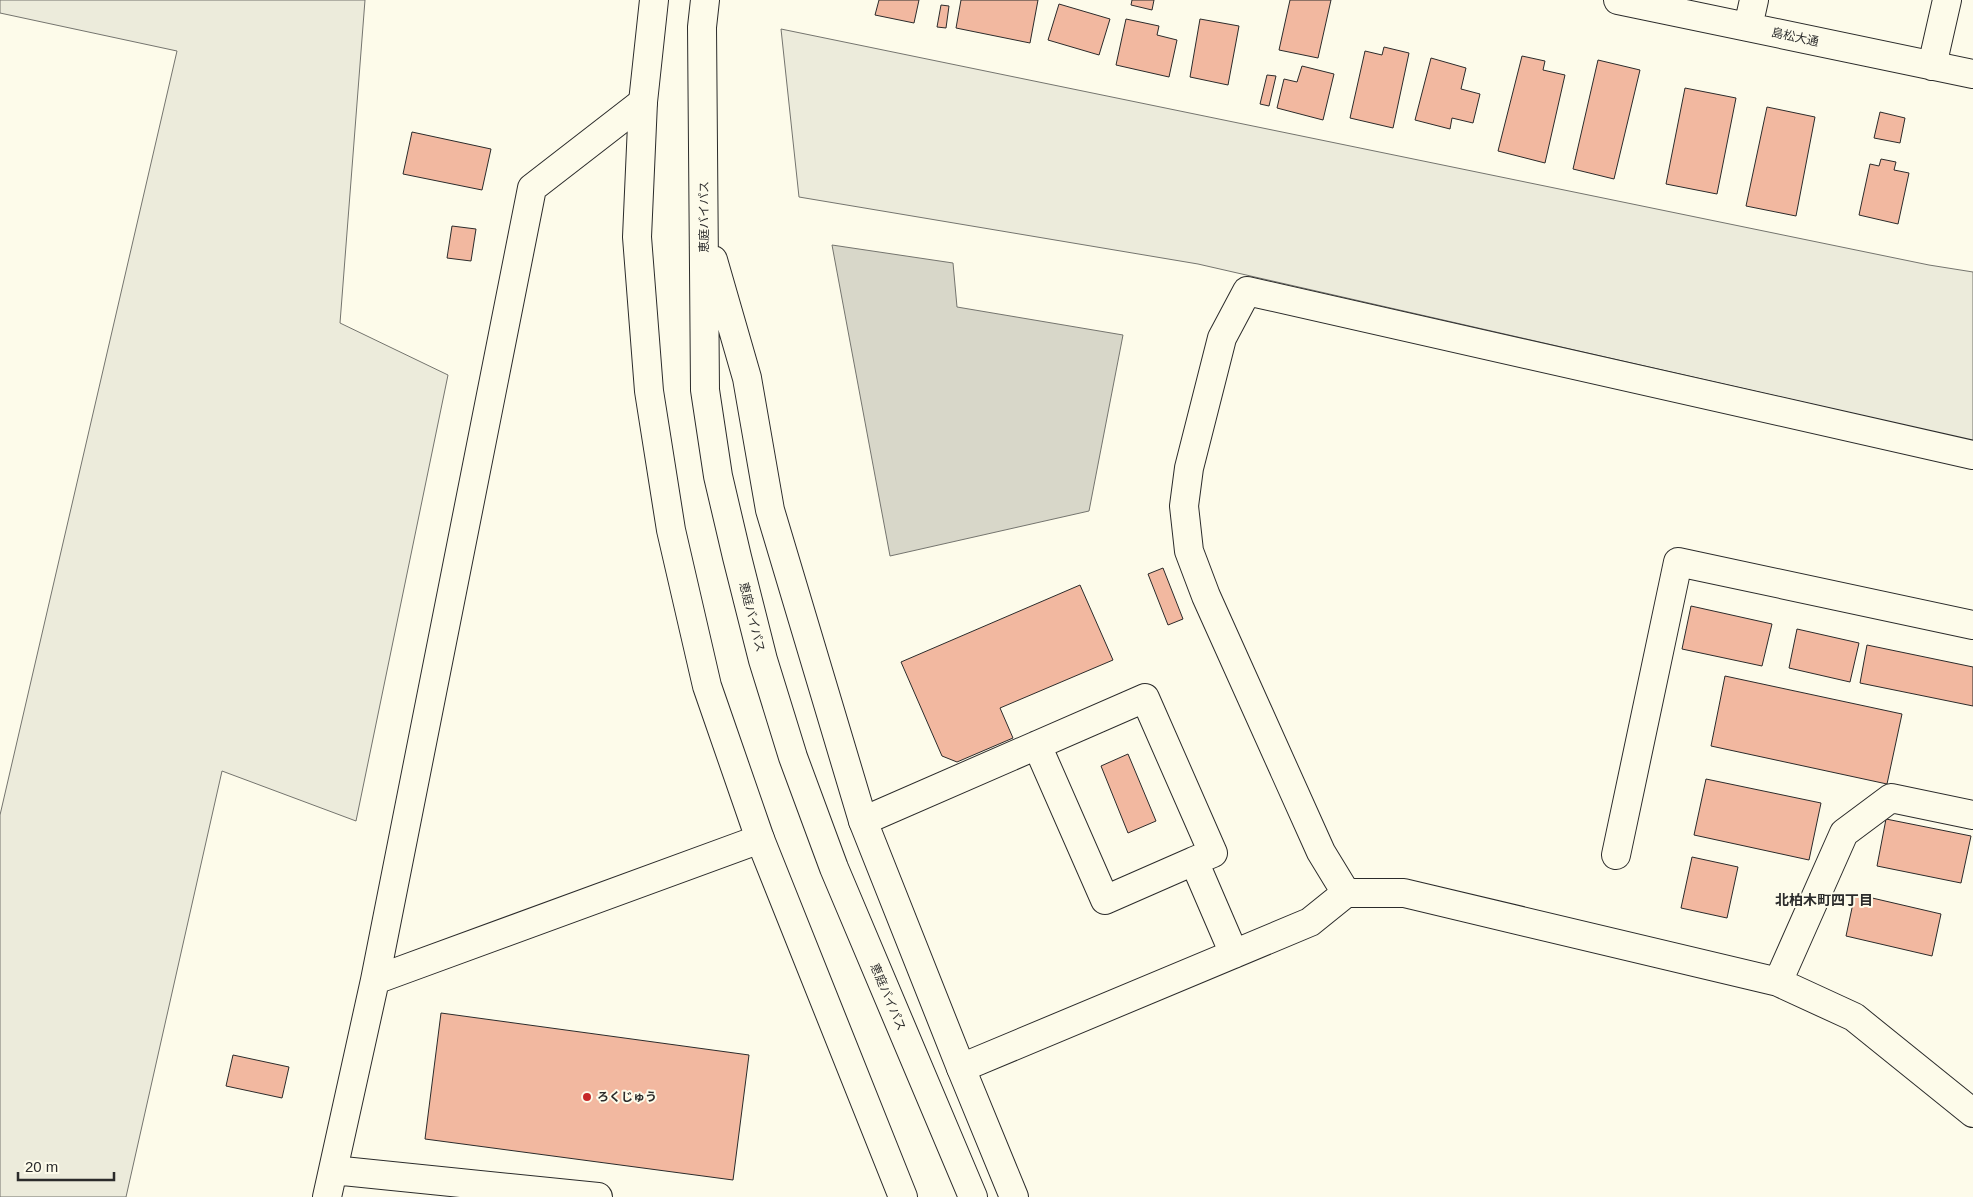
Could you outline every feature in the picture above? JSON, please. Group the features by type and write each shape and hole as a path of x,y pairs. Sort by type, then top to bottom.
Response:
{"main road":[{"path":"654,0 643,102 636,236 648,391 671,530 707,686 760,839 903,1197"},
{"name":"恵庭バイパス","path":"705,0 702,28 704,390 718,476 763,660 793,757 834,868 973,1197"},
{"name":"島松大通","path":"1618,0 1973,74"},
{"path":"1748,27 1754,0"},
{"path":"1932,66 1947,0"},
{"path":"327,1197 375,980 532,188 643,102"},
{"path":"704,230 747,378 770,510 863,821 1014,1197"},
{"path":"1346,893 1321,852 1206,596 1189,551 1184,506 1189,468 1222,338 1246,291 1973,455"},
{"path":"1616,855 1678,562 1973,625"},
{"path":"863,821 1037,745 1145,698 1213,853 1105,900 1037,745"},
{"path":"1778,982 1844,833 1891,798 1973,815"},
{"path":"375,980 760,839"},
{"path":"1194,861 1234,954"},
{"path":"961,1068 1310,922 1346,893 1404,894 1778,982 1854,1016 1973,1113"},
{"path":"333,1170 598,1197"}],"shaded area":[{"path":"0,0 365,0 340,323 448,375 356,821 222,771 126,1197 0,1197 0,815 177,51 0,13"},
{"path":"781,29 1929,265 1973,272 1973,441 1198,264 799,197"},
{"path":"832,245 953,263 957,307 1123,335 1089,511 890,556"}],"building":[{"path":"879,0 919,0 914,23 875,15"},
{"path":"961,0 1038,0 1030,43 956,28"},
{"path":"1132,0 1154,0 1152,10 1131,5"},
{"path":"1290,0 1331,0 1318,58 1279,50"},
{"path":"1059,4 1110,19 1099,55 1048,40"},
{"path":"941,5 949,6 946,28 937,27"},
{"path":"1126,19 1159,26 1157,35 1177,40 1169,77 1116,65"},
{"path":"1200,19 1239,26 1228,85 1190,77"},
{"path":"1384,47 1409,53 1393,128 1350,118 1365,51 1382,55"},
{"path":"1522,56 1545,61 1543,70 1565,75 1545,163 1498,151"},
{"path":"1431,58 1466,68 1461,89 1480,94 1473,123 1452,118 1450,129 1415,120"},
{"path":"1598,60 1640,70 1614,179 1573,169"},
{"path":"1302,66 1334,74 1323,120 1277,108 1284,79 1297,82"},
{"path":"1267,75 1276,76 1269,106 1260,104"},
{"path":"1685,88 1736,98 1717,194 1666,184"},
{"path":"1767,107 1815,117 1796,216 1746,206"},
{"path":"1880,112 1905,118 1900,143 1874,138"},
{"path":"412,132 491,149 482,190 403,174"},
{"path":"1881,159 1896,162 1894,170 1909,173 1898,224 1859,215 1870,164 1879,166"},
{"path":"452,226 476,229 471,261 447,258"},
{"path":"1163,568 1183,619 1168,625 1148,574"},
{"path":"1080,585 1113,660 1000,708 1013,738 957,762 942,756 901,662"},
{"path":"1691,606 1772,624 1762,666 1682,649"},
{"path":"1797,629 1859,643 1850,682 1789,668"},
{"path":"1867,645 1973,667 1973,706 1860,683"},
{"path":"1725,676 1902,714 1887,784 1711,746"},
{"path":"1128,754 1156,821 1128,833 1101,766"},
{"path":"1706,779 1821,803 1809,860 1694,835"},
{"path":"1886,819 1971,836 1961,883 1877,866"},
{"path":"1692,857 1738,867 1727,918 1681,908"},
{"path":"1855,894 1941,914 1932,956 1846,936"},
{"name":"ろくじゅう","path":"441,1013 749,1055 733,1180 425,1139"},
{"path":"233,1055 289,1067 282,1098 226,1086"}],"place":[{"name":"ろくじゅう","path":"587,1097"}],"district":[{"name":"北柏木町四丁目","path":"1824,900"}]}
